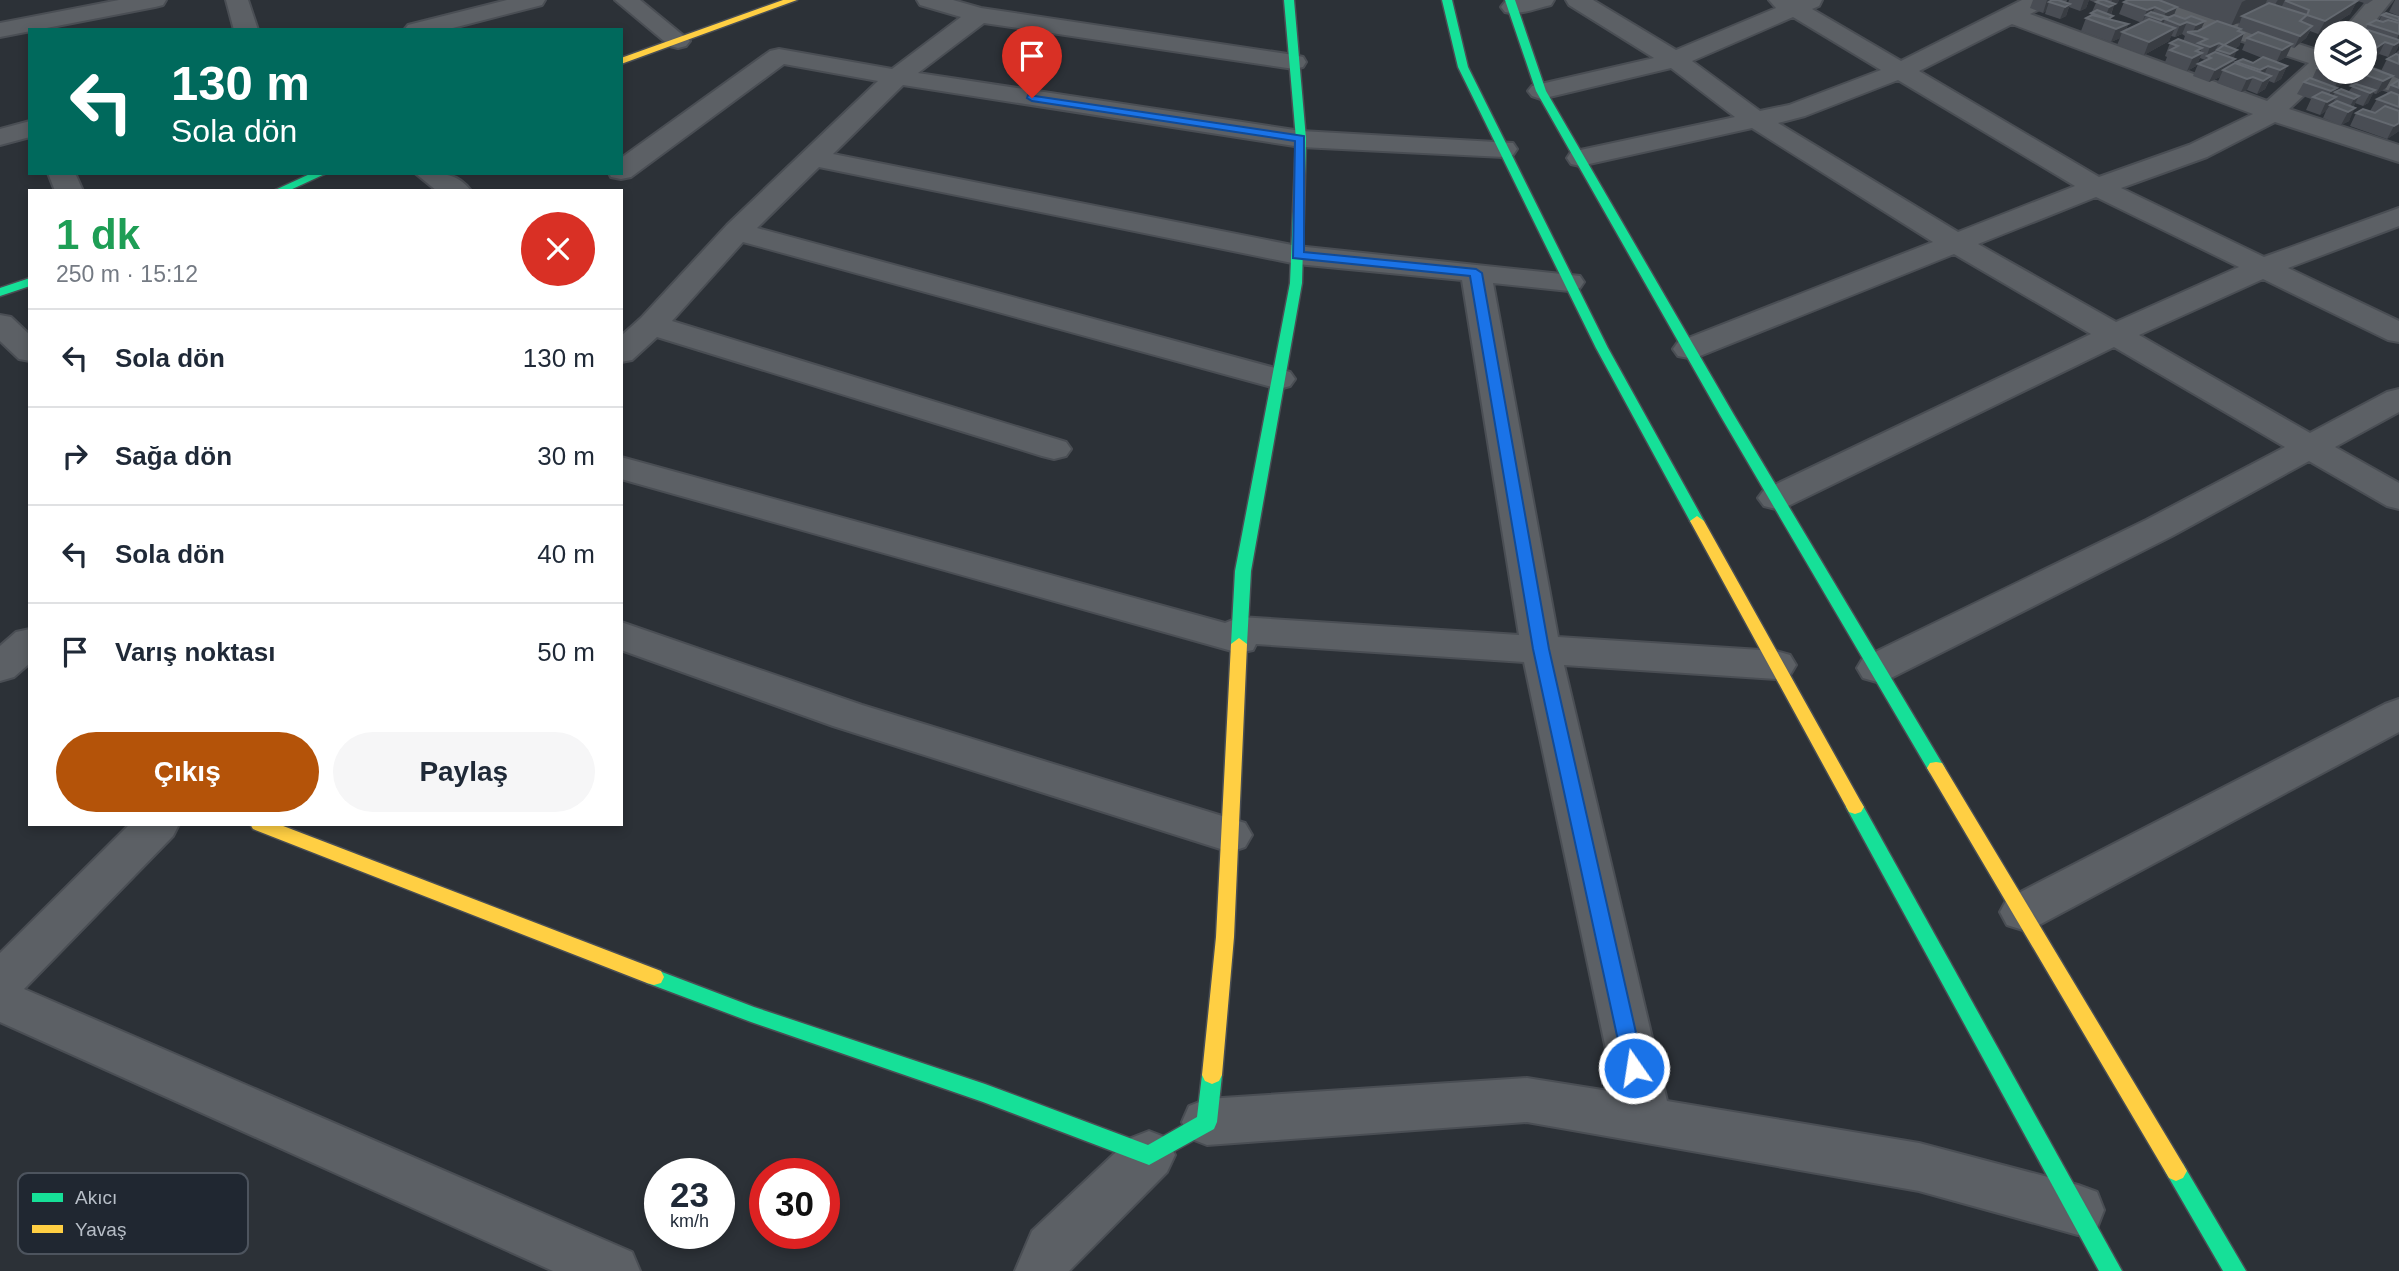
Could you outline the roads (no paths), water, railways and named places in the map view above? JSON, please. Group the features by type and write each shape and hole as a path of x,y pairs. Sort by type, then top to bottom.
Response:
{"main road":[{"path":"623,60 792,0"},
{"path":"264,826 751,1014 985,1093 1149,1155 1207,1122 1225,937 1243,571 1296,283 1301,139 1289,0"},
{"path":"1447,0 1463,67 1602,348 2111,1271"},
{"path":"1512,3 1541,92 1776,498 2235,1271"},
{"path":"0,292 28,283"}],"street":[{"path":"0,30 41,26 155,0"},
{"path":"237,0 245,28"},
{"path":"424,28 534,0"},
{"path":"626,0 678,41"},
{"path":"928,0 979,15 1294,62"},
{"path":"1512,3 1543,0"},
{"path":"1577,0 1675,60 1756,120 1955,243 2399,498"},
{"path":"1580,158 1796,111 1902,70 2039,0"},
{"path":"2141,0 2314,57"},
{"path":"2363,21 2381,0"},
{"path":"1541,92 1675,60 1796,3 2097,187 2399,333"},
{"path":"623,351 652,325 737,231 897,77 979,15"},
{"path":"2010,15 2272,112 2399,154"},
{"path":"623,169 779,55 897,77 1301,139 1504,149"},
{"path":"1689,349 2097,187 2198,151 2262,120 2314,72"},
{"path":"2377,78 2399,86"},
{"path":"0,137 28,130"},
{"path":"814,158 1297,255 1569,282"},
{"path":"431,175 454,189"},
{"path":"1776,498 2113,335 2264,267 2399,216"},
{"path":"737,231 1279,379"},
{"path":"1476,273 1541,649 1646,1120"},
{"path":"0,324 28,350"},
{"path":"652,325 1054,449"},
{"path":"1877,668 2159,528 2399,399"},
{"path":"623,469 1240,635 1541,649 1776,665"},
{"path":"623,636 747,683 975,757 1230,835"},
{"path":"0,667 28,644"},
{"path":"2023,912 2393,725"},
{"path":"0,984 156,826"},
{"path":"0,1000 613,1271"},
{"path":"1207,1122 1527,1100 1919,1167 2078,1210"},
{"path":"1042,1271 1051,1249 1149,1155"}]}
